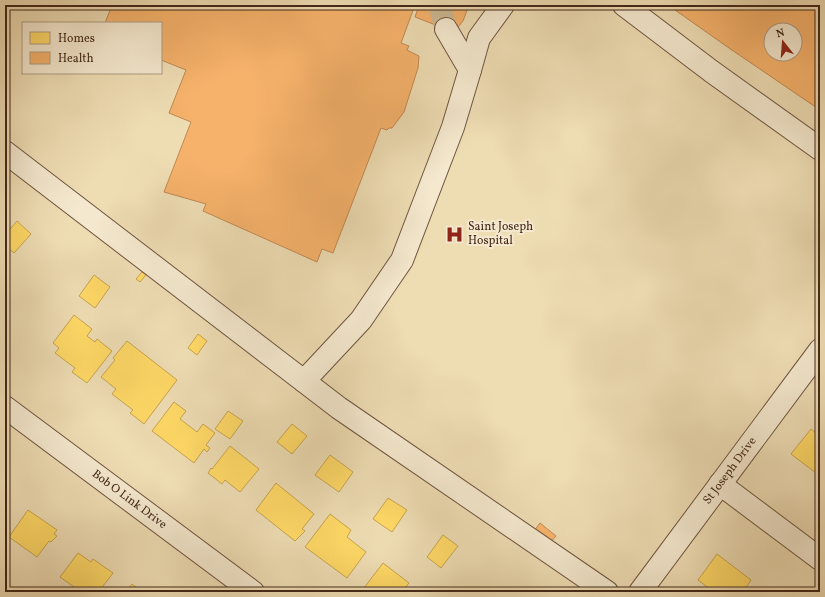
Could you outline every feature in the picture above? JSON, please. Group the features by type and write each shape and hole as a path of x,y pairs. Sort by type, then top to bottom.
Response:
{"street":[{"path":"304,381 361,320 402,260 453,127 479,38 502,5"},
{"path":"624,5 711,71 820,149"},
{"path":"446,29 470,70"},
{"path":"5,152 339,408 608,592"},
{"name":"St Joseph Drive","path":"640,592 820,350"},
{"name":"Bob O Link Drive","path":"5,406 253,592"},
{"path":"720,484 820,559"}],"building: Homes":[{"path":"17,221 31,234 14,253 5,245 5,235"},
{"path":"142,272 146,275 140,282 136,279"},
{"path":"94,275 110,287 95,308 79,296"},
{"path":"74,315 92,329 87,336 95,342 97,339 112,351 87,383 72,372 75,368 55,353 59,348 53,343"},
{"path":"198,334 207,341 197,355 188,348"},
{"path":"127,341 177,380 144,424 130,413 133,410 112,394 116,389 101,377 115,360 113,358"},
{"path":"174,402 186,411 180,419 197,432 203,424 215,433 206,445 210,448 207,452 204,449 194,463 152,431"},
{"path":"228,411 243,421 230,439 215,429"},
{"path":"292,424 307,436 292,454 277,442"},
{"path":"811,429 820,436 820,476 791,454"},
{"path":"230,446 259,469 240,492 225,480 222,484 208,473"},
{"path":"330,455 353,472 339,492 315,475"},
{"path":"276,483 314,514 302,529 305,531 295,541 256,510"},
{"path":"388,498 407,510 392,532 373,519"},
{"path":"28,510 57,530 54,534 57,536 51,542 49,541 37,557 9,537"},
{"path":"330,514 351,530 347,537 366,552 347,578 305,547"},
{"path":"443,535 458,546 441,568 427,557"},
{"path":"78,553 91,562 93,559 113,573 98,592 81,592 60,577"},
{"path":"717,554 751,580 743,592 714,592 698,580"},
{"path":"383,563 409,583 402,592 370,592 364,588"},
{"path":"132,584 142,592 126,592"}],"building: Health":[{"path":"112,5 415,5 401,43 409,46 407,50 419,56 418,68 404,112 392,128 387,130 381,128 333,253 322,249 317,262 203,211 206,204 164,192 191,122 169,113 186,70 162,60 162,22 105,22"},
{"path":"419,5 469,5 463,21 457,28 446,29 415,17"},
{"path":"668,5 820,5 820,110 729,48"},
{"path":"540,523 556,536 549,544 534,531"}],"tunnel":[{"path":"443,5 441,11 446,29"}],"place":[{"name":"Saint Joseph Hospital","path":"455,234"}]}
